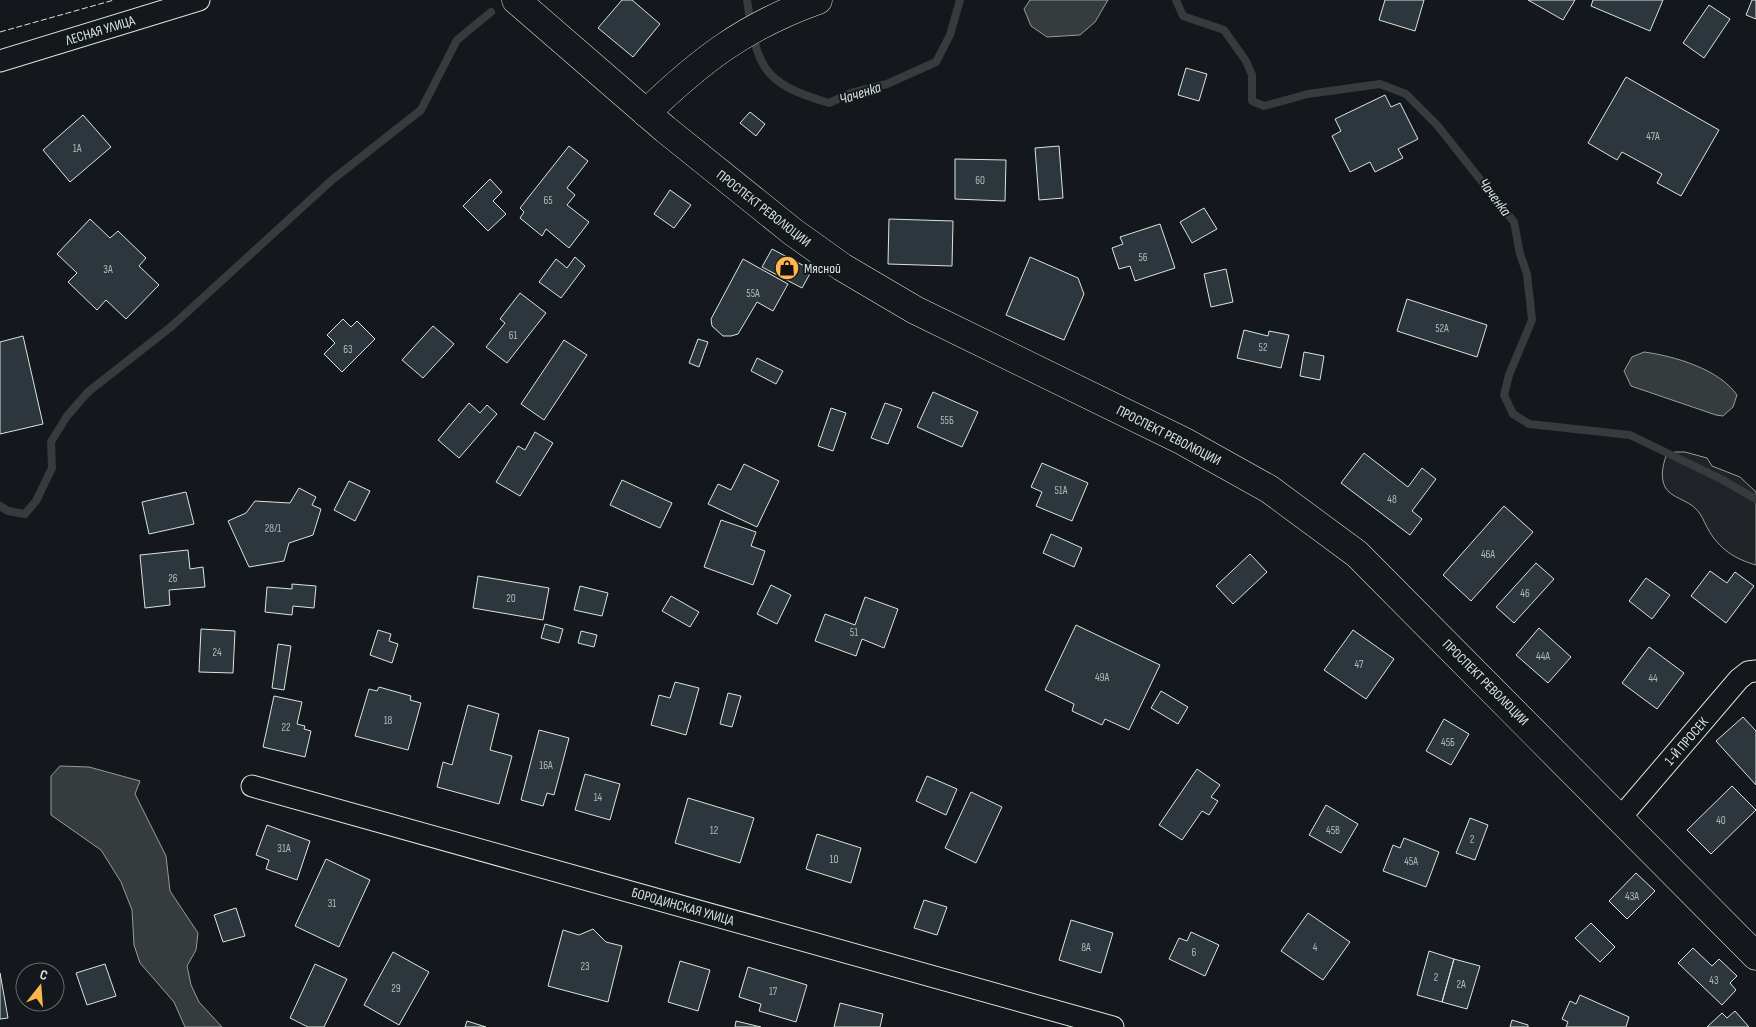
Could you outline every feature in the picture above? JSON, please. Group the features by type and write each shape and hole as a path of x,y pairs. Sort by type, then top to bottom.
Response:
{"street":[{"name":"ЛЕСНАЯ УЛИЦА","path":"0,60 199,0"},
{"name":"ПРОСПЕКТ РЕВОЛЮЦИИ","path":"516,0 646,113 749,198 842,267 915,310 1183,441 1269,489 1358,554 1621,817 1756,956"},
{"path":"646,113 681,80 727,43 765,21 818,0"},
{"name":"1-Й ПРОСЕК","path":"1621,817 1739,679 1748,672 1756,671"},
{"name":"БОРОДИНСКАЯ УЛИЦА","path":"252,786 1113,1027"}],"shaded area":[{"path":"1030,0 1108,0 1095,22 1080,35 1047,37 1031,26 1024,9"},
{"path":"1644,352 1669,357 1708,371 1729,386 1737,395 1733,407 1723,416 1716,415 1631,386 1624,371 1632,357"},
{"path":"1675,452 1685,452 1707,458 1712,466 1740,477 1756,492 1756,565 1741,560 1722,548 1712,536 1696,509 1689,503 1671,494 1665,487 1662,475 1666,456"},
{"path":"60,766 89,767 140,781 135,794 166,856 170,891 198,933 196,950 187,966 191,985 199,1002 222,1027 185,1027 174,1002 140,963 134,945 132,910 121,882 101,850 51,815 51,776"}],"building":[{"path":"622,0 632,0 660,24 633,57 598,28"},
{"path":"1385,0 1424,0 1415,31 1379,20"},
{"path":"1528,0 1575,0 1563,20"},
{"path":"1593,0 1663,0 1650,31 1591,6"},
{"path":"1752,0 1756,0 1756,19 1746,15"},
{"path":"1709,5 1730,19 1704,58 1683,43"},
{"path":"1186,68 1207,74 1199,101 1178,95"},
{"path":"1626,77 1719,130 1681,196 1657,183 1662,174 1622,152 1617,160 1588,143"},
{"path":"1385,95 1391,107 1400,103 1418,139 1398,149 1403,158 1375,172 1370,162 1350,172 1332,136 1341,131 1335,119"},
{"path":"750,112 765,124 756,136 740,123"},
{"path":"83,115 111,147 70,182 43,150"},
{"path":"569,146 588,161 567,188 575,195 567,205 589,222 569,248 546,229 542,236 520,218 524,212 520,208"},
{"path":"1059,146 1063,198 1039,200 1035,148"},
{"path":"955,159 1006,160 1005,201 955,199"},
{"path":"490,179 502,192 493,201 506,214 488,231 463,206"},
{"path":"670,190 691,205 674,228 654,214"},
{"path":"1204,208 1217,229 1192,243 1180,222"},
{"path":"90,219 110,238 118,231 146,258 139,266 159,285 126,319 106,300 97,310 68,282 77,273 57,254"},
{"path":"889,219 953,221 952,266 888,264"},
{"path":"1160,224 1175,268 1135,281 1130,266 1119,269 1112,248 1123,244 1120,237"},
{"name":"Мясной","path":"772,249 812,270 802,288 762,267"},
{"path":"575,257 585,266 561,298 539,282 556,259 567,268"},
{"path":"1030,257 1078,278 1084,294 1064,340 1006,315"},
{"path":"743,259 788,284 773,311 757,302 738,334 723,336 712,326 711,319"},
{"path":"1226,269 1233,302 1211,307 1204,274"},
{"path":"520,293 546,313 507,363 486,347 505,323 500,319"},
{"path":"1407,299 1487,325 1477,357 1397,331"},
{"path":"343,319 351,327 357,321 375,339 342,372 324,354 335,343 327,335"},
{"path":"433,326 454,344 423,378 402,360"},
{"path":"1244,330 1268,336 1269,331 1289,335 1281,368 1237,358"},
{"path":"23,336 43,424 0,434 0,342"},
{"path":"698,339 708,342 699,367 689,363"},
{"path":"564,340 587,355 544,420 521,404"},
{"path":"1304,352 1324,356 1320,380 1300,376"},
{"path":"757,358 783,371 776,384 751,371"},
{"path":"933,392 978,412 962,447 917,427"},
{"path":"469,403 480,413 487,405 497,414 459,458 438,440"},
{"path":"885,403 902,409 888,444 871,438"},
{"path":"831,408 846,413 833,451 818,446"},
{"path":"535,432 553,443 520,496 496,482 518,446 525,450"},
{"path":"1364,453 1408,487 1422,468 1436,479 1412,511 1422,519 1410,535 1341,483"},
{"path":"1042,463 1088,483 1072,521 1036,506 1042,492 1031,487"},
{"path":"744,464 779,481 757,527 708,504 718,484 731,490"},
{"path":"622,480 672,503 660,528 610,505"},
{"path":"349,481 370,491 355,521 334,510"},
{"path":"299,488 316,497 312,505 321,509 313,535 289,543 284,561 249,567 228,521 246,513 255,501 290,503"},
{"path":"186,492 194,524 149,534 142,502"},
{"path":"1504,506 1533,532 1471,601 1443,575"},
{"path":"721,520 756,532 751,546 765,551 753,585 704,567"},
{"path":"1051,534 1082,548 1074,567 1043,553"},
{"path":"188,550 190,569 203,567 205,587 169,590 170,605 145,608 140,555"},
{"path":"1250,554 1267,572 1233,604 1216,586"},
{"path":"1536,563 1554,579 1514,623 1496,607"},
{"path":"1710,571 1727,583 1735,572 1754,586 1726,623 1691,596"},
{"path":"478,576 549,588 543,620 473,608"},
{"path":"1646,578 1670,595 1652,619 1629,601"},
{"path":"292,584 316,586 314,608 293,606 292,615 265,612 267,587 292,589"},
{"path":"771,585 791,595 777,624 757,614"},
{"path":"580,586 608,593 602,616 574,610"},
{"path":"671,596 699,612 690,627 662,611"},
{"path":"865,597 898,609 884,648 862,639 856,656 815,641 825,614 855,625"},
{"path":"545,624 563,629 559,643 541,638"},
{"path":"1076,625 1160,665 1129,730 1105,719 1102,725 1072,711 1074,704 1045,690"},
{"path":"1539,628 1571,657 1548,683 1516,655"},
{"path":"201,629 235,631 233,673 199,672"},
{"path":"378,630 391,634 389,641 398,644 392,663 370,655"},
{"path":"1353,630 1394,659 1366,699 1324,670"},
{"path":"581,631 597,635 594,647 578,643"},
{"path":"278,644 291,646 284,690 272,688"},
{"path":"1649,647 1684,673 1657,709 1622,683"},
{"path":"675,682 699,688 686,735 651,725 659,695 670,698"},
{"path":"379,687 411,696 410,700 421,703 408,750 355,736 369,689 377,691"},
{"path":"1161,691 1188,707 1178,724 1151,708"},
{"path":"728,693 741,696 732,727 720,724"},
{"path":"274,696 302,702 297,724 305,726 304,729 311,731 305,757 263,747"},
{"path":"468,705 499,714 490,750 512,756 499,804 437,787 443,762 452,765"},
{"path":"1743,717 1756,731 1756,785 1716,741"},
{"path":"1444,719 1469,734 1451,765 1426,751"},
{"path":"539,730 569,738 554,795 547,793 543,806 521,800"},
{"path":"1197,769 1220,785 1211,797 1218,801 1209,815 1202,811 1182,840 1159,825"},
{"path":"585,774 620,784 610,820 575,810"},
{"path":"927,776 957,789 946,815 916,801"},
{"path":"1732,786 1756,810 1711,854 1687,830"},
{"path":"971,792 1002,807 976,863 945,848"},
{"path":"688,798 754,818 740,863 675,843"},
{"path":"1326,805 1358,824 1341,853 1309,835"},
{"path":"1470,818 1488,825 1475,860 1456,853"},
{"path":"267,825 310,841 297,880 266,869 269,860 256,855"},
{"path":"817,834 861,848 851,883 806,869"},
{"path":"1404,838 1439,852 1426,887 1383,871 1393,845 1400,848"},
{"path":"326,859 370,880 339,947 295,926"},
{"path":"1636,873 1655,891 1627,919 1609,901"},
{"path":"924,900 947,907 937,935 914,928"},
{"path":"236,908 245,936 223,942 214,915"},
{"path":"1308,913 1350,942 1323,980 1281,951"},
{"path":"1071,920 1113,933 1101,973 1059,960"},
{"path":"1591,923 1615,947 1600,962 1575,938"},
{"path":"593,929 606,942 622,946 608,1002 548,986 563,930 579,935"},
{"path":"1191,932 1219,945 1205,976 1169,959 1179,938 1187,941"},
{"path":"1693,948 1712,966 1719,959 1737,976 1730,983 1736,990 1722,1005 1678,963"},
{"path":"1429,951 1454,959 1442,1002 1417,995"},
{"path":"393,952 429,972 399,1025 364,1005"},
{"path":"1454,959 1480,966 1467,1009 1442,1002"},
{"path":"680,961 710,970 698,1011 668,1002"},
{"path":"105,964 116,996 87,1005 76,973"},
{"path":"315,964 347,979 324,1027 308,1027 290,1018"},
{"path":"748,967 807,985 796,1022 759,1011 761,1004 739,997"},
{"path":"0,973 8,1018 0,1019"},
{"path":"1580,995 1629,1017 1626,1027 1566,1027 1568,1022 1562,1019 1570,1001 1576,1004"},
{"path":"840,1003 883,1014 880,1027 834,1027"},
{"path":"1735,1011 1749,1027 1707,1027 1722,1013 1727,1018"},
{"path":"1512,1020 1528,1025 1528,1027 1510,1027"},
{"path":"467,1021 486,1027 465,1027"},
{"path":"736,1021 761,1027 735,1027"}],"waterway":[{"name":"Чаченка","path":"747,0 754,42 759,57 766,69 789,88 806,96 829,103 851,93 887,84 936,62 950,35 960,0"},
{"name":"Чаченка","path":"1176,0 1183,16 1224,30 1246,61 1252,75 1252,101 1264,106 1308,94 1380,84 1406,94 1437,125 1514,222 1520,254 1527,274 1532,320 1509,375 1504,395 1513,414 1529,424 1630,435 1721,479 1756,499"},
{"path":"0,506 8,511 25,514 36,501 52,468 51,442 67,416 88,392 172,326 332,180 421,110 457,40 491,12"}],"fence":[{"path":"0,32 114,0"}],"place":[{"name":"Мясной","path":"787,268"}]}
